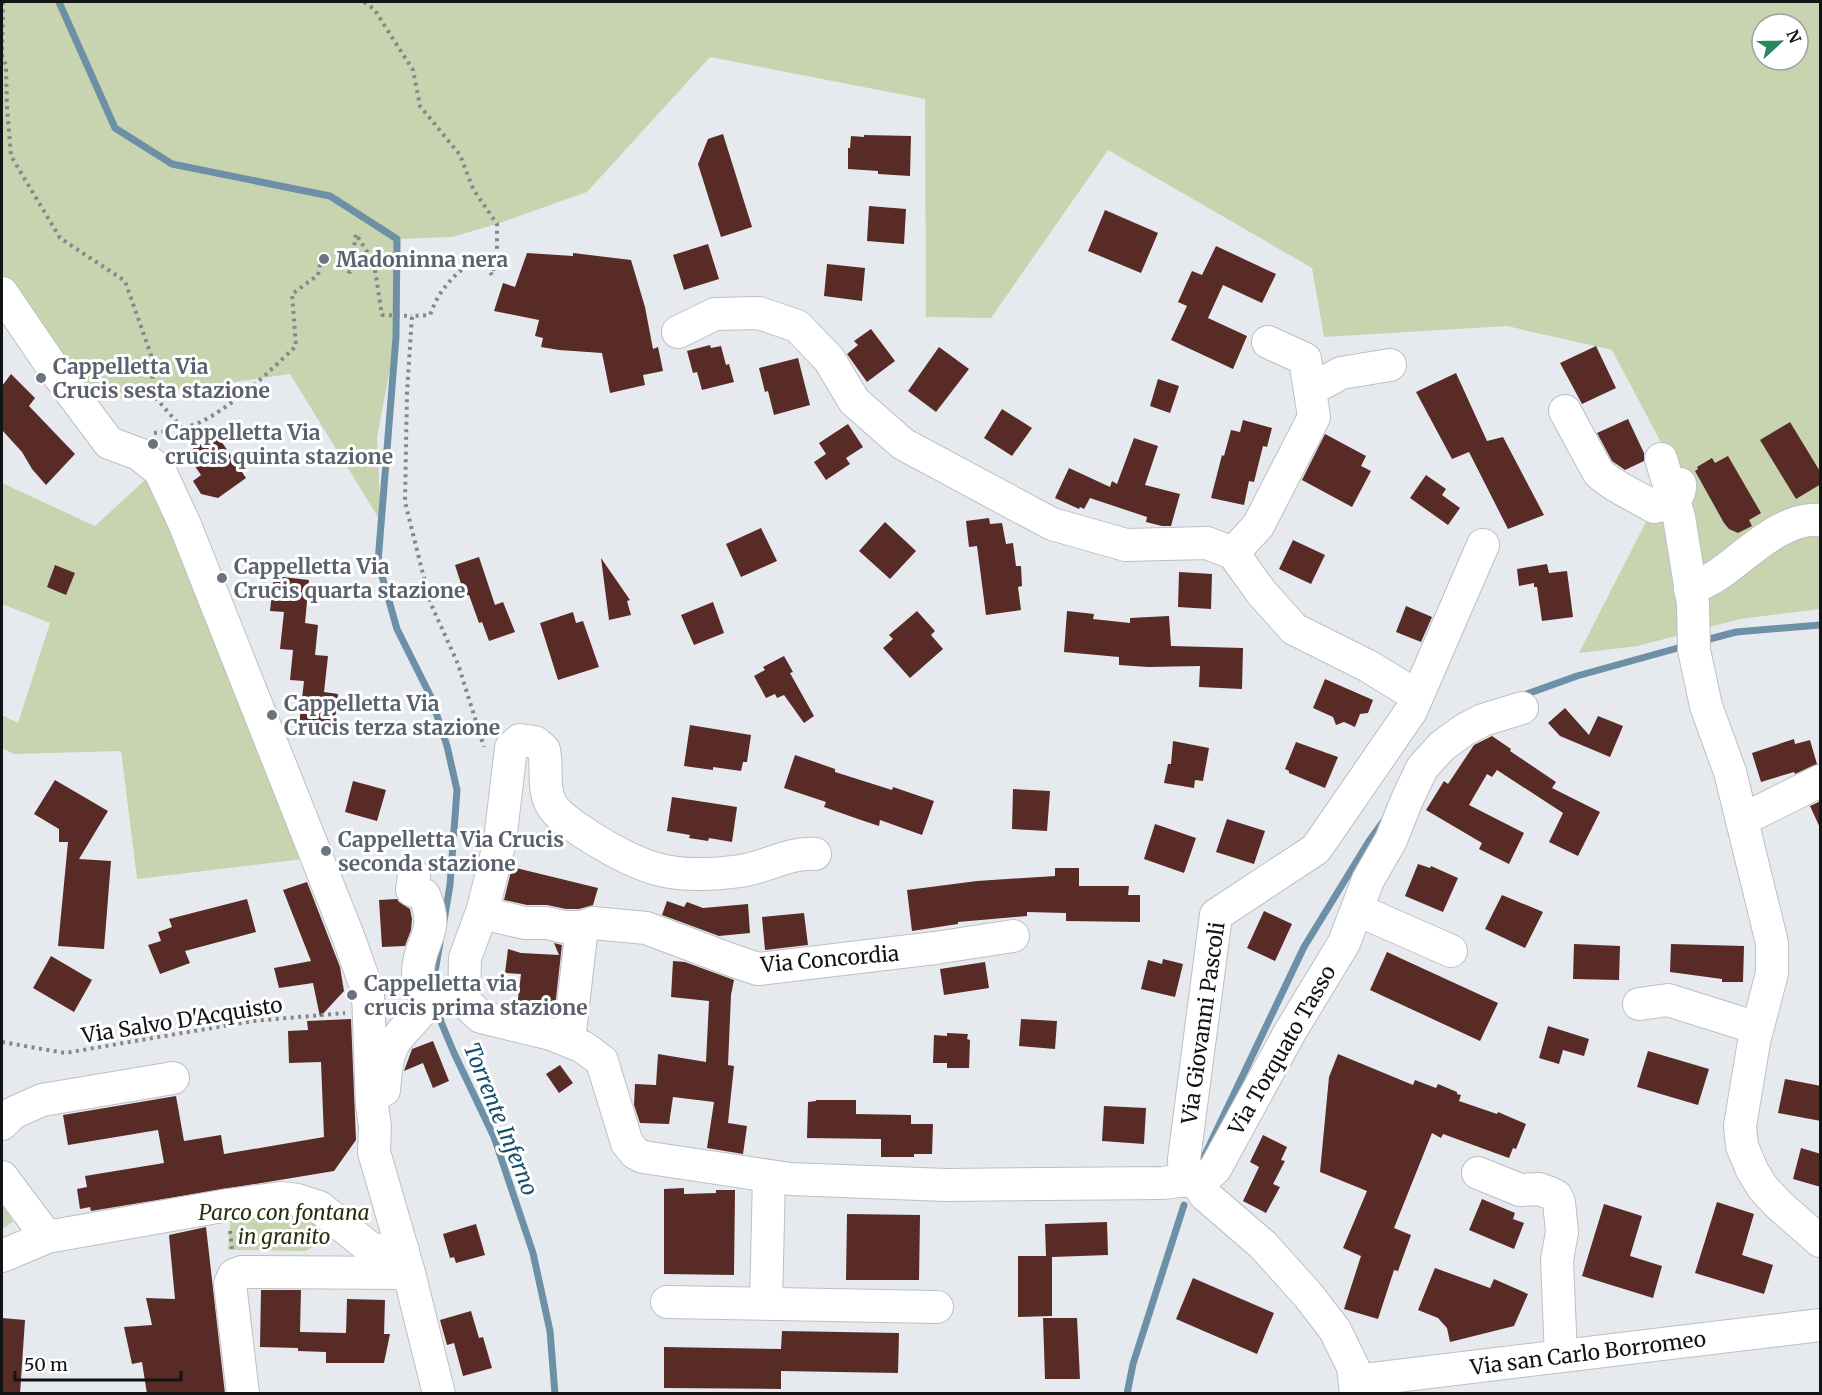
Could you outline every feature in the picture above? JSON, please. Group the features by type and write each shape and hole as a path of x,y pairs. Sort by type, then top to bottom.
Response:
{"street":[{"path":"2,293 53,368 109,443 140,454 160,471 185,525 348,936 368,992 372,1106 375,1126 374,1152 406,1262 440,1394"},
{"path":"678,332 715,314 759,313 797,326 829,359 854,401 903,444 1052,524 1126,545 1207,543 1233,552 1261,592 1294,629 1368,666 1417,696"},
{"path":"1233,552 1258,526 1314,417 1305,358 1268,342"},
{"path":"1310,390 1341,373 1390,365"},
{"path":"1565,411 1598,472 1605,480 1615,483 1654,507 1665,505 1677,491"},
{"path":"1661,459 1677,491 1690,589 1694,642 1706,706 1730,772 1772,942 1772,973 1757,1028 1740,1126 1742,1146 1763,1188 1821,1241"},
{"path":"1690,589 1717,576 1777,532 1797,524 1821,520"},
{"name":"Via Giovanni Pascoli","path":"1190,1180 1184,1159 1216,915 1316,849 1411,711 1483,545"},
{"name":"Via Torquato Tasso","path":"1190,1180 1207,1176 1215,1169 1290,1032 1344,943 1368,880 1391,840 1420,772 1448,741 1464,730 1483,720 1522,708"},
{"path":"375,1126 382,1106 390,1052 398,1036 443,1001 465,958 482,914 500,841 511,748 520,740 535,742 544,750 547,795 561,816 610,850 635,862 669,873 713,875 748,870 785,858 815,854"},
{"path":"1742,819 1821,781"},
{"path":"414,876 412,890 424,895 431,910 431,926 418,973 443,1001 481,1017 569,1041 602,1061 627,1143 639,1156 770,1177 946,1185 1111,1185 1190,1180 1204,1195 1263,1245 1308,1295 1335,1330 1345,1349 1356,1387"},
{"path":"1358,910 1451,951"},
{"name":"Via Concordia","path":"482,914 525,923 547,923 564,927 582,927 593,923 646,928 758,969 934,948 1012,936"},
{"path":"569,1041 582,927"},
{"path":"1639,1004 1668,1000 1757,1028"},
{"path":"2,1124 13,1113 42,1100 173,1078"},
{"path":"1478,1173 1520,1190 1539,1189 1556,1196 1559,1202 1562,1232 1557,1260 1561,1356"},
{"path":"766,1303 770,1177"},
{"path":"2,1178 47,1237"},
{"path":"2,1256 47,1237 272,1199 301,1201 326,1211 370,1248 386,1252 406,1262"},
{"path":"243,1394 230,1284 234,1275 242,1272 406,1262"},
{"path":"667,1302 937,1307"},
{"name":"Via san Carlo Borromeo","path":"1356,1387 1561,1356 1821,1325"}],"path":[{"path":"3,2 2,55 6,66 4,108 11,156 60,238 125,281 151,355 154,396 183,428"},
{"path":"145,434 183,428 208,418 266,374 296,346 292,294 318,275 321,259 350,272 356,234 374,263 382,315 430,315 435,300 454,275 479,256 492,275 497,255 497,225 474,189 459,155 420,106 413,70 374,9 364,2"},
{"path":"412,316 407,392 405,502 430,602 458,664 486,753"},
{"name":"Via Salvo D'Acquisto","path":"2,1042 65,1053 253,1021 367,1010"},
{"path":"228,1205 234,1275"}],"green space":[{"path":"2,2 1820,2 1820,609 1740,619 1638,646 1579,653 1674,467 1612,350 1507,326 1324,337 1312,268 1108,150 991,318 926,317 925,99 710,57 587,192 497,224 452,237 397,239 396,337 377,437 381,522 290,374 90,403 2,283"},
{"path":"148,477 304,859 137,879 121,751 14,754 2,748 2,715 18,723 50,623 2,604 2,483 95,526"},
{"name":"Parco con fontana in granito","path":"281,1198 333,1234 306,1251 228,1250 231,1215"},
{"path":"2,1200 13,1222 2,1229"}],"building":[{"path":"723,134 752,227 721,237 698,164 708,139"},
{"path":"864,135 911,136 910,176 848,169 848,148 850,148 851,136 864,137"},
{"path":"869,206 906,209 904,244 867,241"},
{"path":"1105,210 1158,233 1141,273 1088,251"},
{"path":"708,244 719,279 684,290 673,255"},
{"path":"1216,246 1276,274 1262,303 1223,285 1208,318 1247,336 1233,369 1171,340 1187,306 1178,302 1192,271 1202,275"},
{"path":"527,253 573,256 573,253 631,260 645,307 653,349 658,347 663,371 643,375 645,385 610,393 602,353 541,347 543,338 535,336 539,320 494,311 503,283 515,287"},
{"path":"827,264 865,268 862,301 824,296"},
{"path":"871,329 895,361 867,382 847,354 858,345 854,341"},
{"path":"710,345 711,348 721,346 734,382 702,390 697,372 693,373 687,351"},
{"path":"1596,346 1616,388 1582,404 1560,363"},
{"path":"939,347 969,369 936,412 908,391"},
{"path":"798,358 810,405 774,415 759,368"},
{"path":"1456,373 1487,441 1503,437 1544,515 1508,529 1469,452 1452,459 1416,392"},
{"path":"11,374 35,398 29,406 75,454 46,485 32,469 22,452 2,430 2,386"},
{"path":"1158,379 1179,386 1170,413 1150,406"},
{"path":"1002,409 1032,428 1012,456 984,438"},
{"path":"1628,419 1644,453 1644,461 1625,470 1612,461 1597,433"},
{"path":"1243,420 1272,428 1267,447 1263,446 1254,482 1249,481 1244,505 1211,498 1231,430 1240,432"},
{"path":"1790,422 1821,473 1821,484 1796,499 1760,440"},
{"path":"848,424 863,447 846,458 850,464 826,480 814,462 826,454 819,443"},
{"path":"1325,434 1366,456 1361,466 1371,471 1352,507 1302,480"},
{"path":"217,435 246,478 218,498 201,494 193,481 201,475 194,465 197,462 189,451"},
{"path":"1134,438 1158,446 1145,485 1180,494 1171,526 1146,522 1147,517 1090,498 1084,509 1080,507 1079,509 1055,498 1069,468 1110,487 1112,481 1117,484"},
{"path":"1728,456 1761,513 1749,520 1752,526 1738,533 1729,529 1724,523 1695,471 1697,467 1712,458 1715,463"},
{"path":"1426,475 1446,489 1442,495 1460,508 1448,525 1410,498"},
{"path":"989,518 990,524 1002,523 1006,544 1013,543 1016,566 1021,566 1022,586 1018,587 1021,610 986,615 977,546 969,547 966,521"},
{"path":"885,522 916,551 890,579 859,551"},
{"path":"761,528 777,561 741,577 726,544"},
{"path":"1293,540 1325,555 1311,584 1279,569"},
{"path":"479,557 495,605 503,602 515,632 489,641 482,622 479,623 469,595 465,596 455,565"},
{"path":"601,558 630,600 627,601 631,615 609,620"},
{"path":"1547,564 1549,573 1567,571 1573,617 1542,621 1537,587 1534,587 1534,583 1519,586 1517,569"},
{"path":"55,565 75,573 66,595 47,587"},
{"path":"1179,572 1212,574 1211,609 1178,607"},
{"path":"274,576 309,580 305,623 318,625 315,655 328,656 324,692 338,694 334,728 299,725 304,681 290,680 293,650 280,649 284,612 270,611"},
{"path":"713,602 724,633 694,645 681,615"},
{"path":"1406,606 1432,617 1421,642 1396,632"},
{"path":"917,611 935,631 931,635 943,649 910,678 883,648 893,639 889,635"},
{"path":"1067,611 1094,614 1093,619 1130,623 1130,618 1169,616 1171,646 1243,648 1242,689 1199,687 1200,666 1119,665 1119,657 1064,652"},
{"path":"573,612 576,623 583,621 599,667 558,680 540,623"},
{"path":"784,656 793,672 790,673 814,716 804,723 784,695 777,698 775,694 766,698 754,676 765,670 763,667"},
{"path":"1325,679 1373,700 1368,713 1360,714 1355,727 1344,722 1336,725 1333,717 1313,708"},
{"path":"1565,708 1589,735 1598,716 1623,726 1610,757 1560,736 1548,723"},
{"path":"690,725 751,735 747,762 743,762 741,771 684,766"},
{"path":"1492,736 1556,782 1552,788 1600,812 1578,856 1549,842 1563,813 1497,770 1492,777 1487,774 1469,805 1524,833 1509,864 1479,849 1482,843 1426,810 1444,781 1448,784 1474,745"},
{"path":"1794,739 1795,744 1810,740 1817,764 1795,774 1794,772 1761,782 1752,753"},
{"path":"1173,741 1209,748 1203,781 1195,780 1194,788 1164,783 1168,764 1171,764"},
{"path":"1296,742 1338,757 1325,788 1289,773 1285,769"},
{"path":"795,755 835,769 835,772 892,790 893,787 934,801 922,835 880,820 879,826 858,819 824,807 826,802 784,788"},
{"path":"55,780 108,811 79,859 111,861 104,949 58,946 68,842 59,842 59,829 34,814"},
{"path":"353,781 386,790 377,821 345,812"},
{"path":"1013,789 1050,791 1047,831 1012,829"},
{"path":"672,797 737,807 732,842 709,838 708,841 689,838 690,835 667,831"},
{"path":"1821,801 1821,830 1810,806"},
{"path":"1227,819 1265,831 1254,864 1216,852"},
{"path":"1155,824 1196,838 1184,873 1144,859"},
{"path":"1418,864 1430,868 1431,866 1458,878 1443,912 1405,896"},
{"path":"512,867 598,888 593,905 579,909 566,909 504,900"},
{"path":"1055,868 1079,868 1079,886 1129,886 1128,895 1140,895 1140,922 1066,921 1066,913 1027,912 1027,916 958,922 958,924 912,931 907,890 977,881 1055,876"},
{"path":"307,882 340,967 344,991 320,1017 313,983 279,988 274,968 311,961 283,890"},
{"path":"1502,895 1543,912 1525,948 1485,929"},
{"path":"247,899 256,932 185,951 190,963 160,974 148,945 161,941 158,932 172,927 169,919"},
{"path":"397,899 410,909 411,930 405,946 382,947 379,900"},
{"path":"667,901 684,907 687,902 703,908 748,904 750,933 719,936 662,915"},
{"path":"1264,911 1292,924 1275,961 1247,948"},
{"path":"804,913 808,945 765,950 762,917"},
{"path":"554,943 562,945 554,1016 517,1007 521,974 505,973 508,949 521,953 559,955"},
{"path":"1574,944 1620,946 1619,980 1573,979"},
{"path":"1671,944 1744,946 1743,982 1722,982 1722,979 1670,972"},
{"path":"1387,952 1498,1003 1480,1041 1370,990"},
{"path":"51,956 92,980 74,1012 33,988"},
{"path":"1163,959 1183,964 1175,997 1141,989 1148,960 1162,964"},
{"path":"673,961 685,962 734,980 731,995 728,1065 734,1066 728,1123 747,1126 743,1154 707,1148 714,1102 673,1097 669,1124 640,1123 634,1105 635,1084 656,1085 658,1054 706,1062 709,1001 671,997"},
{"path":"985,962 989,988 944,995 940,969"},
{"path":"351,1019 356,1140 334,1171 91,1211 90,1207 80,1209 77,1189 87,1187 85,1176 164,1163 158,1130 68,1145 63,1115 176,1096 184,1141 221,1135 224,1154 324,1137 321,1062 289,1063 288,1031 308,1030 307,1021"},
{"path":"1021,1019 1057,1021 1055,1049 1019,1046"},
{"path":"1548,1026 1589,1039 1584,1056 1563,1050 1559,1064 1539,1058"},
{"path":"947,1033 968,1034 967,1039 970,1040 969,1068 947,1068 947,1063 933,1063 934,1035 947,1036"},
{"path":"433,1041 449,1081 433,1088 423,1063 404,1071 412,1049"},
{"path":"1648,1051 1709,1069 1698,1105 1637,1087"},
{"path":"1338,1054 1413,1085 1415,1080 1436,1088 1438,1084 1461,1095 1459,1101 1497,1114 1498,1112 1526,1124 1516,1149 1513,1148 1509,1158 1443,1134 1441,1138 1432,1133 1394,1228 1411,1235 1398,1271 1394,1270 1378,1319 1344,1309 1361,1256 1343,1248 1367,1191 1320,1172 1329,1077"},
{"path":"560,1065 573,1083 559,1093 546,1074"},
{"path":"1785,1079 1821,1086 1821,1121 1778,1113"},
{"path":"856,1100 856,1114 911,1115 911,1124 933,1124 932,1154 914,1154 914,1157 881,1157 881,1139 807,1138 808,1102"},
{"path":"1104,1106 1146,1108 1144,1144 1102,1141"},
{"path":"1263,1135 1287,1147 1281,1160 1285,1161 1273,1184 1280,1187 1266,1213 1243,1201 1259,1167 1250,1162"},
{"path":"1801,1148 1821,1154 1821,1187 1793,1179"},
{"path":"684,1188 684,1194 735,1190 734,1275 664,1274 664,1189"},
{"path":"1482,1199 1515,1213 1513,1219 1524,1223 1514,1249 1469,1230"},
{"path":"1717,1202 1754,1214 1742,1255 1773,1265 1764,1294 1695,1273"},
{"path":"1604,1204 1642,1216 1630,1256 1662,1266 1653,1298 1582,1276"},
{"path":"847,1214 920,1215 919,1280 846,1280"},
{"path":"1107,1222 1108,1255 1052,1257 1052,1316 1018,1317 1018,1256 1046,1256 1045,1224"},
{"path":"476,1224 485,1255 456,1263 454,1257 450,1258 443,1234"},
{"path":"206,1227 225,1394 147,1394 142,1362 132,1364 124,1327 152,1325 146,1298 175,1299 169,1235"},
{"path":"1435,1268 1490,1288 1494,1279 1528,1294 1514,1326 1450,1342 1447,1328 1438,1318 1418,1310"},
{"path":"1193,1278 1274,1313 1257,1354 1176,1319"},
{"path":"261,1290 301,1290 300,1332 346,1333 347,1299 385,1300 384,1334 390,1334 384,1363 326,1363 326,1352 298,1351 298,1348 260,1347"},
{"path":"471,1311 479,1338 483,1337 492,1368 463,1376 454,1343 447,1345 440,1320"},
{"path":"2,1318 25,1320 20,1394 2,1394"},
{"path":"1043,1318 1077,1318 1080,1379 1045,1379"},
{"path":"782,1331 899,1333 898,1373 781,1371 781,1389 664,1388 664,1347 781,1349"}],"waterway":[{"name":"Torrente Inferno","path":"59,2 115,128 172,164 330,196 397,239 396,337 378,562 397,629 431,697 447,746 457,790 450,885 444,921"},
{"path":"1702,641 1736,632 1820,625"},
{"path":"1521,696 1577,676 1685,646"},
{"path":"1202,1161 1304,947 1385,819"},
{"name":"Torrente Inferno","path":"433,983 440,943"},
{"name":"Torrente Inferno","path":"438,1008 441,1022 454,1053 494,1137 533,1253 550,1331 555,1394"},
{"path":"1127,1394 1133,1364 1184,1205"}],"place":[{"name":"Madoninna nera","path":"324,259"},
{"name":"Cappelletta Via Crucis sesta stazione","path":"41,378"},
{"name":"Cappelletta Via crucis quinta stazione","path":"153,444"},
{"name":"Cappelletta Via Crucis quarta stazione","path":"222,578"},
{"name":"Cappelletta Via Crucis terza stazione","path":"272,715"},
{"name":"Cappelletta Via Crucis seconda stazione","path":"326,851"},
{"name":"Cappelletta via crucis prima stazione","path":"352,995"}]}
